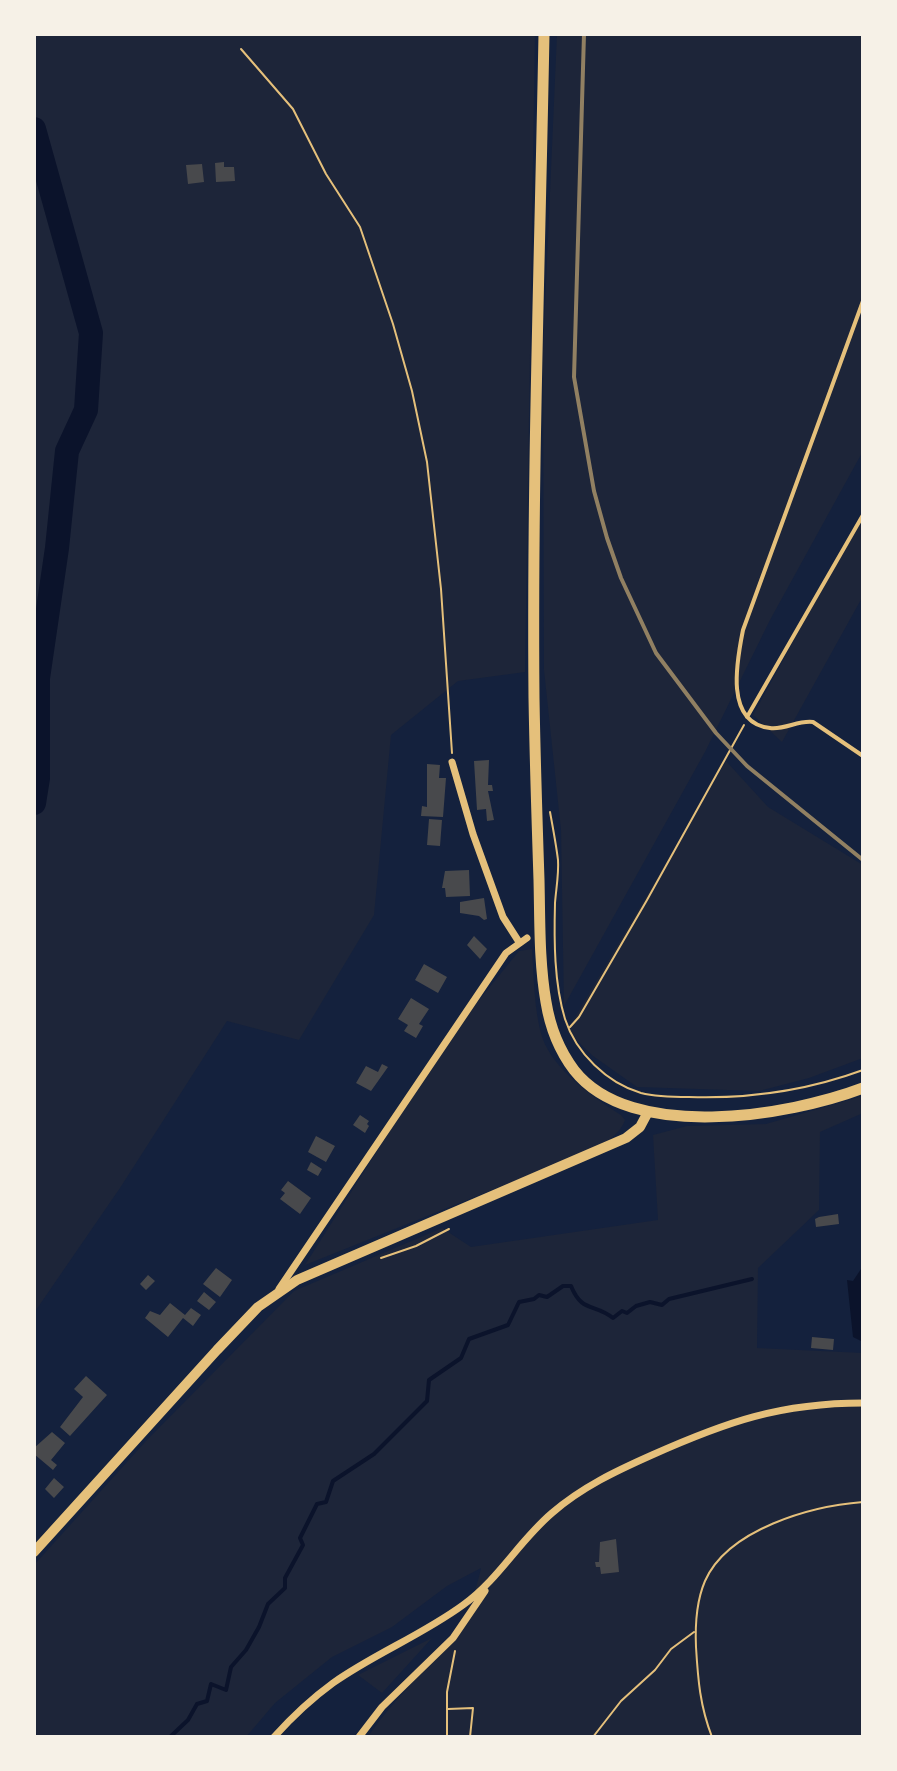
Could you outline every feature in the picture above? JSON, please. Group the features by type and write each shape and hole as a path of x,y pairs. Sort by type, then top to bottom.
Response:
{"main road":[{"path":"544,34 534,631 543,977 556,1037 575,1070 588,1084 610,1098 648,1112 685,1115 756,1113 812,1103 863,1088"},
{"path":"34,1552 207,1359 278,1291 297,1280 626,1138 640,1127 648,1112"}],"street":[{"path":"452,762 473,834 503,917 519,942"},
{"path":"278,1291 457,1022 506,953 527,938"},
{"path":"359,1737 382,1707 459,1630 489,1585 540,1523 569,1499 615,1471 746,1417 789,1409 863,1403"},
{"path":"274,1737 333,1683 461,1607 489,1585"}],"lane":[{"path":"863,301 743,630 737,659 738,698 747,717 771,728 813,722 863,756"},
{"path":"747,717 863,515"}],"path":[{"path":"241,49 293,109 326,174 360,227 393,324 412,391 427,462 441,589 452,762"},
{"path":"556,1037 579,1017 741,730"},
{"path":"536,792 550,811 557,858 555,908 562,1004 569,1028 599,1070 632,1090 659,1097 741,1097 786,1092 825,1084 863,1070"},
{"path":"375,1260 416,1246 449,1229"},
{"path":"712,1737 698,1693 695,1631 705,1581 722,1555 770,1525 797,1515 863,1502"},
{"path":"447,1737 447,1692 459,1630"},
{"path":"593,1737 621,1701 655,1670 671,1649 695,1631"},
{"path":"446,1709 473,1708 470,1737"}],"shaded area":[{"path":"34,34 535,34 525,672 458,681 391,735 374,915 299,1040 227,1021 120,1188 34,1313"},
{"path":"557,34 863,34 863,451 770,620 705,752 564,1006 561,830 544,670 543,351"},
{"path":"863,514 863,596 782,742 753,715"},
{"path":"726,761 768,807 863,865 863,1058 809,1078 759,1091 637,1087 593,1056 567,1031"},
{"path":"532,949 537,1014 547,1048 570,1077 621,1115 625,1120 622,1127 607,1141 582,1154 305,1265 449,1037 519,951"},
{"path":"863,1096 863,1113 820,1132 819,1210 758,1268 757,1348 863,1353 863,1737 368,1737 449,1640 473,1595 481,1568 447,1586 392,1627 332,1657 275,1703 246,1737 34,1737 34,1565 146,1441 294,1291 442,1228 471,1247 658,1220 653,1135 687,1126 766,1124"},
{"path":"863,1266 863,1342 853,1337 847,1280 853,1281"},
{"path":"432,1638 382,1693 358,1675"}],"building":[{"path":"224,162 224,167 234,167 235,181 216,182 215,163"},
{"path":"202,164 204,182 188,184 186,165"},
{"path":"489,760 488,785 492,785 493,791 488,791 494,820 487,821 486,809 477,810 474,761"},
{"path":"427,764 440,765 439,778 446,778 443,817 421,816 422,806 427,807"},
{"path":"429,819 442,820 440,846 427,845"},
{"path":"469,870 470,896 446,897 445,888 442,888 445,871"},
{"path":"484,898 487,919 460,913 460,902"},
{"path":"474,936 487,949 480,959 467,945"},
{"path":"424,964 447,977 438,993 415,980"},
{"path":"411,998 429,1009 419,1024 423,1026 416,1038 404,1031 408,1025 398,1019"},
{"path":"382,1064 388,1067 371,1091 356,1083 366,1066 378,1072"},
{"path":"360,1115 369,1121 365,1133 353,1125"},
{"path":"316,1136 335,1146 326,1162 308,1152"},
{"path":"311,1162 322,1169 318,1176 307,1170"},
{"path":"288,1181 311,1198 300,1214 280,1199 285,1193 281,1190"},
{"path":"838,1214 839,1224 816,1227 815,1219"},
{"path":"216,1268 232,1280 220,1297 203,1284"},
{"path":"148,1275 155,1281 146,1290 140,1284"},
{"path":"204,1292 216,1302 209,1310 197,1301"},
{"path":"170,1303 185,1315 191,1308 201,1315 193,1326 183,1318 168,1337 145,1318 150,1311 160,1315"},
{"path":"812,1337 834,1339 833,1350 811,1348"},
{"path":"86,1376 107,1395 70,1436 60,1427 83,1397 74,1389"},
{"path":"52,1432 65,1443 51,1460 57,1465 53,1470 34,1454 34,1448"},
{"path":"54,1478 64,1487 54,1498 45,1489"},
{"path":"616,1539 619,1572 601,1574 595,1562 599,1562 600,1542"}],"waterway":[{"path":"34,129 91,333 86,410 67,451 38,678 38,778 34,803"},
{"path":"170,1737 188,1720 197,1704 207,1701 211,1684 226,1690 231,1667 246,1650 268,1604 285,1588 285,1578 303,1545 300,1538 317,1504 326,1502 333,1481 374,1454 427,1401 429,1380 461,1358 469,1339 508,1325 519,1302 539,1295 547,1297 563,1286 571,1286 584,1304 613,1318 622,1311 627,1313 636,1306 650,1302 662,1305 669,1299 752,1279"}],"railway":[{"path":"584,34 574,377 594,491 607,538 621,578 656,653 716,733 747,766 863,860"}]}
